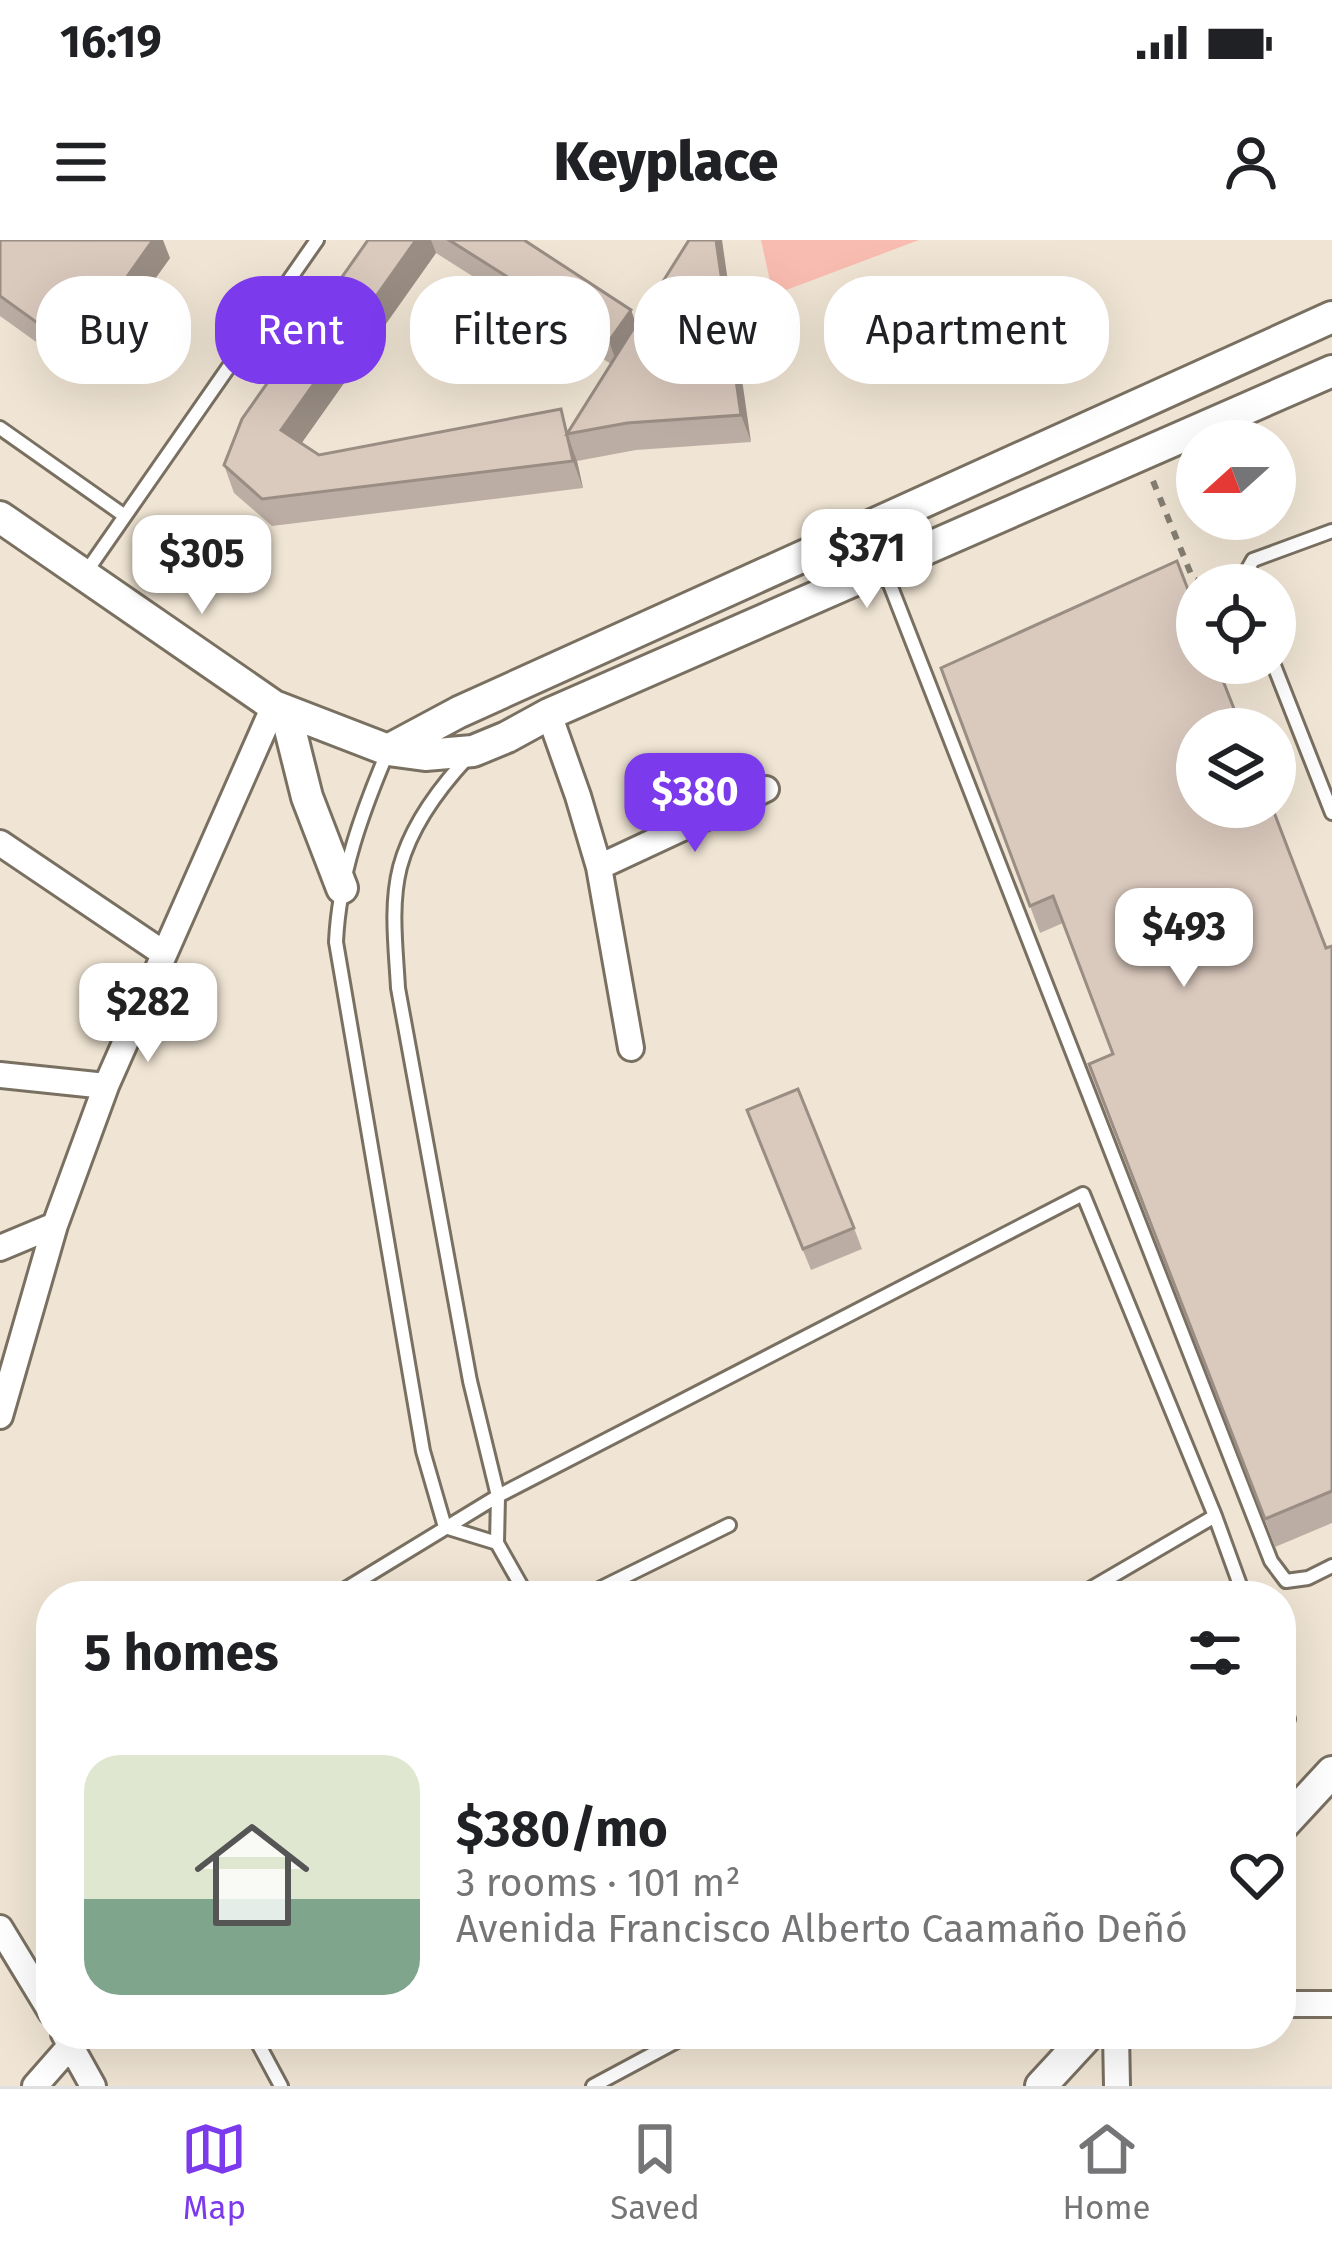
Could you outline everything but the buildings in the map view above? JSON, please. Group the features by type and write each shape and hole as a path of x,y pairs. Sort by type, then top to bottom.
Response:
{"street":[{"path":"388,750 458,712 1332,317"},
{"path":"0,517 280,710 388,750 425,755 473,752 549,714 1332,371"},
{"path":"280,710 342,888"},
{"path":"0,1417 56,1226 106,1086 163,953 280,710"},
{"path":"549,714 598,867 631,1048"},
{"path":"598,867 766,788"},
{"path":"0,843 163,953"},
{"path":"0,1075 106,1086"},
{"path":"0,1248 56,1226"},
{"path":"1296,1811 1332,1772"},
{"path":"0,1928 36,1987"},
{"path":"1296,2004 1332,2004"},
{"path":"35,2086 61,2049"},
{"path":"73,2049 93,2086"},
{"path":"1041,2086 1075,2049"},
{"path":"1117,2049 1118,2086"}],"lane":[{"path":"83,576 317,240"},
{"path":"0,428 125,515"},
{"path":"1251,564 1332,531"},
{"path":"883,568 1271,1561 1286,1581 1308,1578 1332,1566"},
{"path":"1281,684 1332,813"},
{"path":"388,750 364,808 342,888 337,942 423,1451 446,1527"},
{"path":"473,752 445,782 409,843 399,870 394,930 398,988 470,1381 498,1496 497,1543 518,1581"},
{"path":"358,1581 498,1496 1083,1194 1239,1581"},
{"path":"1104,1581 1215,1516"},
{"path":"615,1581 729,1525"},
{"path":"446,1527 497,1543"},
{"path":"261,2049 281,2086"},
{"path":"593,2086 662,2049"},
{"path":"621,2071 627,2086"}],"path":[{"path":"1142,454 1187,564"}],"shaded area":[{"path":"761,240 919,240 800,285 800,276 769,276"}]}
